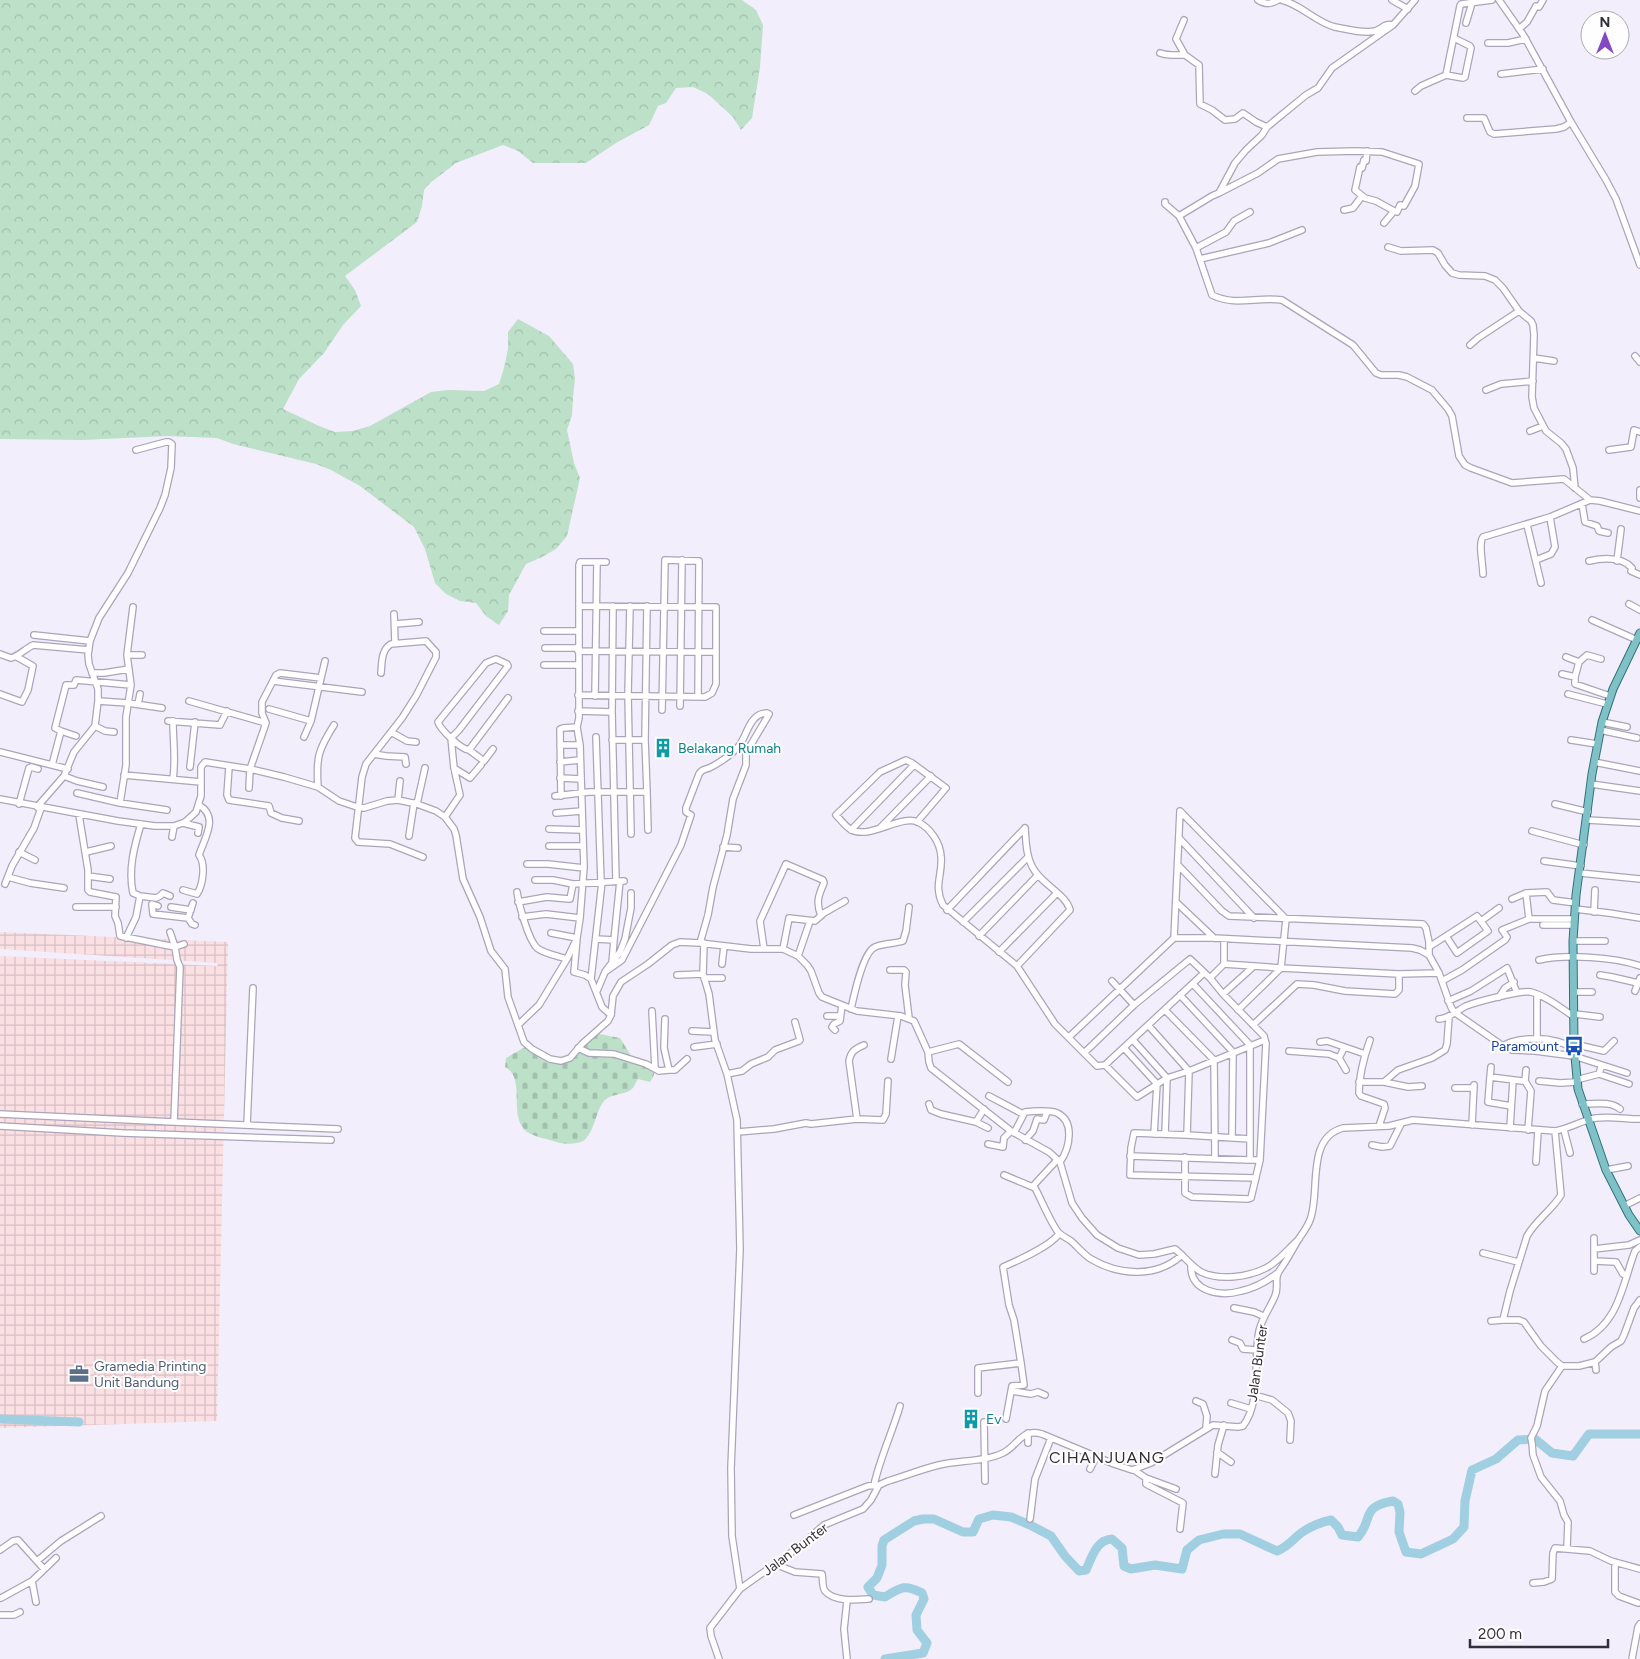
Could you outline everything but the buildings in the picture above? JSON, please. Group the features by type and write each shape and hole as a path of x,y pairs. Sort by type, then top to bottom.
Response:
{"main road":[{"path":"1638,637 1610,696 1597,744 1580,870 1573,941 1576,1081 1582,1104 1606,1170 1628,1215 1640,1231"}],"street":[{"path":"1258,0 1265,4 1278,0"},
{"path":"1282,0 1296,4 1316,20 1332,26 1359,31 1375,31 1385,25 1393,25"},
{"path":"1392,0 1408,8"},
{"path":"1219,193 1235,163 1262,135 1267,127 1306,95 1318,88 1332,68 1393,25 1415,0"},
{"path":"1446,75 1461,2 1472,3 1492,0"},
{"path":"1499,0 1526,39 1613,194 1640,265"},
{"path":"1519,29 1527,22 1536,6 1539,7 1542,0"},
{"path":"1466,24 1472,3"},
{"path":"1184,20 1176,38 1185,55 1200,65 1200,104 1212,110 1224,120 1235,118 1243,113 1267,127"},
{"path":"1415,91 1421,86 1446,75 1464,77 1471,50 1470,46 1454,38"},
{"path":"1488,43 1508,43 1526,39"},
{"path":"1160,53 1166,55 1185,55"},
{"path":"1501,74 1543,69"},
{"path":"1467,118 1484,118 1491,133 1494,134 1556,129 1564,127 1571,122"},
{"path":"1367,151 1366,161 1364,160 1362,168 1360,168 1355,190 1362,196 1394,211"},
{"path":"1179,216 1212,196 1258,173 1272,162 1285,157 1316,152 1367,151 1382,152 1419,164 1415,186 1404,206 1400,205 1397,212 1394,211 1384,223"},
{"path":"1344,210 1352,208 1362,196"},
{"path":"1164,202 1179,216 1196,248 1212,295 1234,302 1282,300 1352,346 1376,373 1407,377 1432,390 1452,416 1460,456 1465,464 1471,468 1512,483 1563,478 1590,500"},
{"path":"1196,248 1229,229 1234,221 1250,212"},
{"path":"1200,259 1269,243 1302,230"},
{"path":"1388,247 1401,251 1433,250 1438,252 1452,273 1492,278 1503,288 1519,311 1532,321 1534,325 1533,403 1546,431 1566,449 1573,468 1575,488"},
{"path":"1470,345 1519,311"},
{"path":"1635,356 1640,362"},
{"path":"1534,358 1554,361"},
{"path":"1486,390 1501,384 1533,381"},
{"path":"1530,431 1544,426"},
{"path":"1609,450 1631,447 1634,430 1640,432"},
{"path":"6,884 20,852 34,828 39,807 64,776 74,752 95,726 98,689 88,659 90,641 99,618 116,594 138,555 165,495 171,468 172,444 166,442 136,450"},
{"path":"1640,490 1640,498"},
{"path":"1483,574 1481,539 1486,535 1550,518 1590,500 1640,511"},
{"path":"1582,504 1585,522 1596,526 1599,531 1608,533"},
{"path":"1536,560 1551,554 1555,547 1550,518"},
{"path":"1526,525 1541,582"},
{"path":"1617,561 1621,529"},
{"path":"1589,561 1601,559 1628,564 1632,568 1631,571 1640,575"},
{"path":"662,710 665,560 699,561 698,697"},
{"path":"680,706 682,560"},
{"path":"594,696 597,562"},
{"path":"592,979 574,972 584,868 580,745 577,728 579,718 579,563 606,562"},
{"path":"1629,604 1640,610"},
{"path":"120,803 126,765 126,717 131,686 127,655 133,606"},
{"path":"578,695 705,697 714,691 716,684 716,607 579,606"},
{"path":"612,963 620,881 613,792 613,606"},
{"path":"630,606 628,695 631,834"},
{"path":"648,606 645,740 648,830"},
{"path":"394,614 395,643"},
{"path":"1592,620 1638,637"},
{"path":"394,624 419,622"},
{"path":"544,631 579,631"},
{"path":"34,635 90,641"},
{"path":"381,673 384,650 395,643 426,641 437,654 416,696 402,718 366,764 357,808 355,838 358,842 390,844 423,857"},
{"path":"0,654 11,658 17,657 33,645 89,650"},
{"path":"545,648 596,651 716,652"},
{"path":"127,655 142,655"},
{"path":"1600,659 1586,655 1579,662 1575,684 1610,696"},
{"path":"0,694 22,702 28,690 32,676 32,666 17,657"},
{"path":"1566,657 1579,662"},
{"path":"451,738 508,666 503,661 496,659 486,663 440,717 438,724 451,738 460,746 484,761 493,749"},
{"path":"304,737 311,721 325,662"},
{"path":"544,665 578,665"},
{"path":"92,673 129,669"},
{"path":"249,788 250,769 266,723 262,713 262,702 276,674 280,672 321,678"},
{"path":"1562,674 1575,677"},
{"path":"76,736 56,728 66,685 74,685 76,680 131,686"},
{"path":"273,681 362,692"},
{"path":"138,704 140,694"},
{"path":"1568,694 1607,704"},
{"path":"469,750 508,698"},
{"path":"98,701 162,708"},
{"path":"189,702 266,723"},
{"path":"269,709 311,721"},
{"path":"173,779 175,756 171,721 220,725 227,711"},
{"path":"578,711 612,712"},
{"path":"605,972 622,960 681,845 691,814 686,812 686,808 701,770 709,768 726,758 738,748 748,727 758,715 769,714 746,753 746,765 732,799 730,822 713,887 702,943 703,976 709,994 714,1032 738,1120 740,1250 731,1468 732,1536 740,1589"},
{"path":"190,768 195,722"},
{"path":"1602,722 1627,727"},
{"path":"318,787 317,758 320,747 334,725"},
{"path":"95,726 114,732"},
{"path":"577,728 560,729 558,796 597,792 647,792"},
{"path":"1600,730 1637,738"},
{"path":"52,765 61,731"},
{"path":"391,732 407,741 416,742"},
{"path":"596,737 601,882 592,979 602,1007 611,1015"},
{"path":"446,817 460,795 454,768 451,738"},
{"path":"612,740 645,740"},
{"path":"1571,740 1597,744"},
{"path":"560,745 580,745"},
{"path":"0,752 68,769"},
{"path":"374,754 405,757 406,764"},
{"path":"560,762 580,760"},
{"path":"917,822 946,788 906,760 880,772 836,815 851,830 879,830 899,822 917,822 932,833 941,855 938,882 940,898 947,910 1017,966 1055,1024 1097,1066 1105,1065 1204,973"},
{"path":"0,799 79,815 155,826 174,826 190,818 198,805 201,796 201,767 203,763 208,762 250,769 318,787 339,801 357,808 398,800 436,811 446,817 454,829 463,879 480,917 492,951 505,969 508,997 524,1042 550,1059 557,1061 570,1058 578,1048 604,1026 611,1015 613,996 622,982 674,944 680,942 751,949 784,949 798,956 807,965 820,995 851,1009 912,1018"},
{"path":"1594,762 1640,771"},
{"path":"851,830 914,765"},
{"path":"454,768 470,778 481,766"},
{"path":"229,767 227,795 229,800 270,806 271,813 282,818 299,821"},
{"path":"19,804 29,768 38,769"},
{"path":"409,836 424,768"},
{"path":"124,775 201,782"},
{"path":"64,776 103,787"},
{"path":"879,830 930,776"},
{"path":"560,778 581,779"},
{"path":"398,800 400,781"},
{"path":"1591,784 1640,791"},
{"path":"77,793 120,803 167,810"},
{"path":"1555,804 1588,812"},
{"path":"183,890 197,894 202,885 203,863 199,855 209,828 210,817 198,805"},
{"path":"556,813 582,811"},
{"path":"1174,938 1180,811 1286,919 1281,968 1238,1010"},
{"path":"79,815 82,839 86,852 89,891 116,896 115,916 119,935 175,947 184,944"},
{"path":"1587,820 1640,822"},
{"path":"859,821 868,830"},
{"path":"183,823 199,827 198,833"},
{"path":"141,824 134,846 131,877 132,893 155,905 154,914 188,918 195,925"},
{"path":"172,837 174,826"},
{"path":"947,910 1025,828 1028,856 1033,868 1069,906 1070,910 1017,966"},
{"path":"549,829 582,830"},
{"path":"1532,831 1584,846"},
{"path":"1179,838 1254,918"},
{"path":"86,852 111,846"},
{"path":"549,846 583,846"},
{"path":"723,846 738,848"},
{"path":"20,852 35,860"},
{"path":"963,922 1028,856"},
{"path":"1544,861 1580,870 1640,879"},
{"path":"527,864 584,868"},
{"path":"764,949 760,922 786,864 824,880 818,900 821,916"},
{"path":"1178,865 1227,915 1254,918 1423,924 1426,928 1429,955 1439,973 1448,1001 1454,1012 1503,1046 1512,1050 1574,1049 1578,1045 1604,1051 1614,1041"},
{"path":"979,936 1038,875"},
{"path":"88,876 110,879"},
{"path":"8,877 30,883 64,888"},
{"path":"535,880 553,880 573,884 620,881"},
{"path":"518,902 547,897 570,899 573,884"},
{"path":"1594,912 1595,890"},
{"path":"517,892 522,917 533,943 538,948 567,959"},
{"path":"1526,892 1529,919"},
{"path":"1512,900 1526,892 1547,892 1553,900 1594,912 1609,912 1640,918"},
{"path":"139,898 156,898 163,893 170,896"},
{"path":"597,991 605,972 620,952 626,939 632,893"},
{"path":"999,952 1057,893"},
{"path":"126,938 136,918 139,898"},
{"path":"784,949 789,918 815,921 846,901"},
{"path":"1176,902 1214,938"},
{"path":"171,907 192,906 188,918"},
{"path":"76,907 116,907"},
{"path":"851,1009 862,966 871,950 876,946 903,941 909,907"},
{"path":"1481,921 1499,908"},
{"path":"522,917 546,914 580,918"},
{"path":"1429,947 1446,936 1477,916 1488,931 1457,953 1446,936"},
{"path":"1442,981 1462,970 1505,940 1507,937 1502,930 1529,919 1574,922"},
{"path":"798,956 810,921"},
{"path":"1543,925 1574,922"},
{"path":"170,932 180,967 174,1122"},
{"path":"551,933 577,938"},
{"path":"518,1025 539,1005 567,959 577,938"},
{"path":"596,938 614,940"},
{"path":"1069,1037 1174,938 1214,938 1412,948 1429,955"},
{"path":"1210,978 1224,964 1224,939"},
{"path":"1573,941 1605,941"},
{"path":"722,964 724,946"},
{"path":"1539,960 1574,957 1623,962 1640,966"},
{"path":"1084,1053 1134,1006 1190,960 1210,978 1264,1036 1265,1040 1260,1160 1251,1198 1188,1195 1184,1191 1185,1157"},
{"path":"1224,964 1399,974 1439,973"},
{"path":"1223,994 1254,966"},
{"path":"1448,1001 1479,986 1507,968 1517,992"},
{"path":"890,970 904,970 906,972 906,985 912,1018 928,1052 928,1062 931,1068 1012,1132 1049,1152 1058,1161 1072,1203 1097,1235 1118,1248 1139,1255 1154,1254 1173,1249 1202,1272 1218,1277 1245,1274 1268,1267 1298,1239"},
{"path":"677,974 722,978"},
{"path":"1253,1026 1297,984 1314,985 1344,992 1395,994 1399,990 1399,974"},
{"path":"1600,975 1639,981 1635,992"},
{"path":"1112,981 1134,1006"},
{"path":"1499,997 1505,988 1514,982"},
{"path":"1192,984 1250,1045 1250,1160"},
{"path":"247,1125 253,988"},
{"path":"1439,1019 1449,1017 1454,1012 1470,1005 1517,992 1529,992 1537,995 1575,1015 1600,1017"},
{"path":"1574,992 1592,992"},
{"path":"1537,995 1537,1039"},
{"path":"1180,996 1233,1052 1232,1137"},
{"path":"834,1030 832,1027 834,1024 840,1021 842,1005"},
{"path":"1165,1010 1214,1060 1215,1158"},
{"path":"652,1011 655,1068"},
{"path":"827,1016 840,1016"},
{"path":"891,1059 898,1016"},
{"path":"1384,1082 1398,1070 1432,1058 1445,1050 1448,1044 1449,1017"},
{"path":"665,1019 664,1048 669,1070"},
{"path":"727,1074 742,1071 751,1064 768,1057 774,1050 799,1041 795,1022"},
{"path":"1148,1025 1189,1071 1187,1135"},
{"path":"692,1031 714,1032"},
{"path":"1503,1046 1510,1042 1537,1039 1557,1041 1627,1073"},
{"path":"1133,1040 1167,1078 1166,1134"},
{"path":"1105,1065 1137,1096 1167,1078 1265,1040"},
{"path":"1370,1040 1359,1082 1360,1095 1383,1103 1385,1106 1379,1126"},
{"path":"1320,1042 1327,1042 1365,1054"},
{"path":"694,1047 717,1044"},
{"path":"928,1052 959,1044 1008,1082"},
{"path":"857,1119 849,1061 851,1053 855,1048 864,1045"},
{"path":"578,1048 589,1053 614,1054 646,1064 659,1071 678,1068 687,1059"},
{"path":"1124,1048 1157,1084 1154,1134"},
{"path":"1339,1058 1344,1048"},
{"path":"1289,1051 1329,1054 1339,1058 1346,1070"},
{"path":"1491,1067 1488,1102 1512,1106"},
{"path":"1526,1070 1526,1081 1531,1093 1528,1130"},
{"path":"1539,1081 1560,1083 1576,1081 1600,1070 1629,1084"},
{"path":"1490,1077 1526,1081"},
{"path":"1510,1128 1513,1080"},
{"path":"738,1132 774,1129 806,1123 884,1119 888,1081"},
{"path":"1359,1082 1384,1082 1415,1088 1422,1086"},
{"path":"1455,1088 1474,1086 1472,1125"},
{"path":"990,1096 1023,1114"},
{"path":"930,1104 931,1110 976,1122 988,1128"},
{"path":"1582,1104 1606,1104 1617,1106 1620,1109"},
{"path":"976,1122 984,1109"},
{"path":"988,1144 1003,1148 1004,1138 1012,1132 1023,1114 1027,1111 1055,1112 1064,1118 1068,1125 1069,1137 1066,1152 1033,1186"},
{"path":"1025,1140 1033,1131 1037,1119 1044,1120 1047,1112"},
{"path":"0,1114 123,1126 331,1140"},
{"name":"Jalan Bunter","path":"1134,1470 1151,1463 1214,1424 1243,1426 1251,1409 1254,1395 1259,1332 1263,1316 1275,1295 1276,1274 1311,1219 1316,1165 1322,1146 1328,1136 1336,1130 1401,1124 1413,1120 1555,1131 1564,1130 1588,1120 1608,1117 1640,1119"},
{"path":"0,1126 103,1124 123,1126 174,1122 338,1129"},
{"path":"1372,1145 1390,1146 1401,1124"},
{"path":"1564,1130 1570,1153"},
{"path":"1536,1162 1538,1131"},
{"path":"1504,1320 1526,1236 1530,1229 1561,1195 1555,1131"},
{"path":"1250,1139 1134,1134 1130,1156 1130,1175 1256,1178"},
{"path":"1130,1156 1260,1160"},
{"path":"1606,1170 1628,1166"},
{"path":"1004,1175 1036,1188 1059,1234 1067,1238 1090,1259 1123,1271 1144,1272 1160,1269 1173,1263 1182,1255"},
{"path":"1624,1206 1640,1198"},
{"path":"1006,1419 1013,1386 1024,1385 1014,1320 1002,1268 1039,1249 1059,1234"},
{"path":"1594,1238 1594,1271"},
{"path":"1594,1249 1629,1245 1640,1240"},
{"path":"1584,1339 1604,1326 1622,1292 1635,1252 1640,1247"},
{"path":"1483,1253 1518,1262"},
{"path":"1594,1261 1616,1262 1626,1276"},
{"path":"1191,1265 1191,1273 1195,1281 1201,1288 1215,1293 1240,1292 1256,1286 1276,1274"},
{"path":"1492,1321 1515,1319 1524,1322 1541,1346 1562,1366 1578,1366 1595,1362 1623,1339 1634,1308 1640,1300"},
{"path":"1234,1308 1263,1316"},
{"path":"1232,1340 1240,1343 1243,1349 1257,1350"},
{"path":"1595,1362 1596,1370"},
{"path":"978,1393 978,1368 1021,1363"},
{"path":"1562,1366 1544,1391 1537,1428 1531,1440 1541,1477 1560,1500 1568,1522 1568,1548"},
{"path":"1012,1392 1031,1394 1038,1392 1045,1395"},
{"path":"1254,1395 1272,1400 1288,1414 1291,1421 1290,1440"},
{"path":"1196,1401 1204,1404 1207,1416 1206,1428"},
{"path":"1231,1404 1251,1409"},
{"name":"Jalan Bunter","path":"719,1659 710,1628 740,1589 799,1547 824,1525 863,1509 871,1500 877,1485 878,1469 900,1406"},
{"path":"984,1422 983,1459 985,1481"},
{"path":"1215,1474 1217,1452 1224,1425"},
{"path":"794,1515 940,1465 983,1459 1003,1453 1024,1435 1037,1432 1096,1457 1134,1470 1146,1478 1176,1489"},
{"path":"1028,1433 1028,1443"},
{"path":"1030,1519 1035,1479 1051,1438"},
{"path":"1217,1452 1231,1462"},
{"path":"1090,1469 1096,1457"},
{"path":"1146,1478 1146,1484 1183,1503 1180,1529"},
{"path":"37,1561 54,1546 101,1516"},
{"path":"0,1550 16,1540 44,1569"},
{"path":"1533,1583 1552,1579 1553,1549 1568,1548 1596,1553 1616,1562 1640,1569"},
{"path":"1,1598 32,1581 56,1558"},
{"path":"1616,1562 1615,1592 1619,1596 1638,1603"},
{"path":"775,1564 795,1572 822,1574 823,1589 847,1600 869,1599"},
{"path":"32,1581 36,1602"},
{"path":"847,1600 844,1629 847,1659"},
{"path":"0,1615 14,1615 20,1612"},
{"path":"1632,1659 1640,1624"}],"shaded area":[{"path":"0,932 228,942 217,1421 0,1428 0,956 217,966 218,963 0,949"}],"green space":[{"path":"0,0 742,0 756,10 763,25 760,67 752,118 741,130 733,117 708,94 693,87 676,88 666,103 658,106 649,125 616,143 586,163 533,163 518,151 503,145 456,163 424,190 417,222 345,276 355,290 361,306 343,325 324,353 299,379 283,409 335,432 353,431 370,426 431,392 448,390 484,391 499,384 508,349 508,332 518,319 549,336 573,364 575,378 572,415 567,430 574,463 580,478 567,536 556,549 526,564 509,595 508,611 499,625 486,616 476,603 460,601 446,594 435,583 425,549 414,527 360,486 316,464 233,444 217,438 167,436 83,440 0,439"},
{"path":"595,1035 620,1038 638,1064 654,1071 650,1082 638,1079 631,1090 604,1101 590,1133 583,1141 572,1144 560,1143 527,1132 521,1125 518,1117 515,1080 511,1072 505,1067 506,1058 525,1047 548,1060 563,1062"}],"waterway":[{"path":"0,1419 79,1422"},
{"path":"885,1659 923,1653 927,1643 917,1630 916,1615 924,1599 922,1593 911,1588 903,1588 885,1597 873,1595 868,1587 877,1578 882,1565 882,1546 884,1540 914,1521 934,1519 963,1532 973,1532 979,1519 993,1515 1011,1517 1051,1536 1065,1556 1079,1571 1086,1570 1102,1542 1112,1539 1122,1548 1124,1566 1131,1569 1155,1565 1182,1569 1187,1550 1199,1540 1223,1534 1240,1534 1277,1551 1285,1547 1307,1529 1331,1520 1338,1527 1342,1535 1358,1537 1372,1510 1376,1506 1393,1501 1398,1504 1400,1512 1399,1532 1406,1552 1421,1554 1453,1539 1464,1527 1465,1501 1472,1470 1496,1459 1518,1440 1535,1439 1552,1453 1573,1456 1589,1434 1640,1434"}],"place":[{"name":"Belakang Rumah","path":"663,748"},
{"name":"Paramount","path":"1574,1046"},
{"name":"Gramedia Printing Unit Bandung","path":"79,1374"},
{"name":"Ev","path":"971,1419"}],"district":[{"name":"CIHANJUANG","path":"1107,1457"}]}
